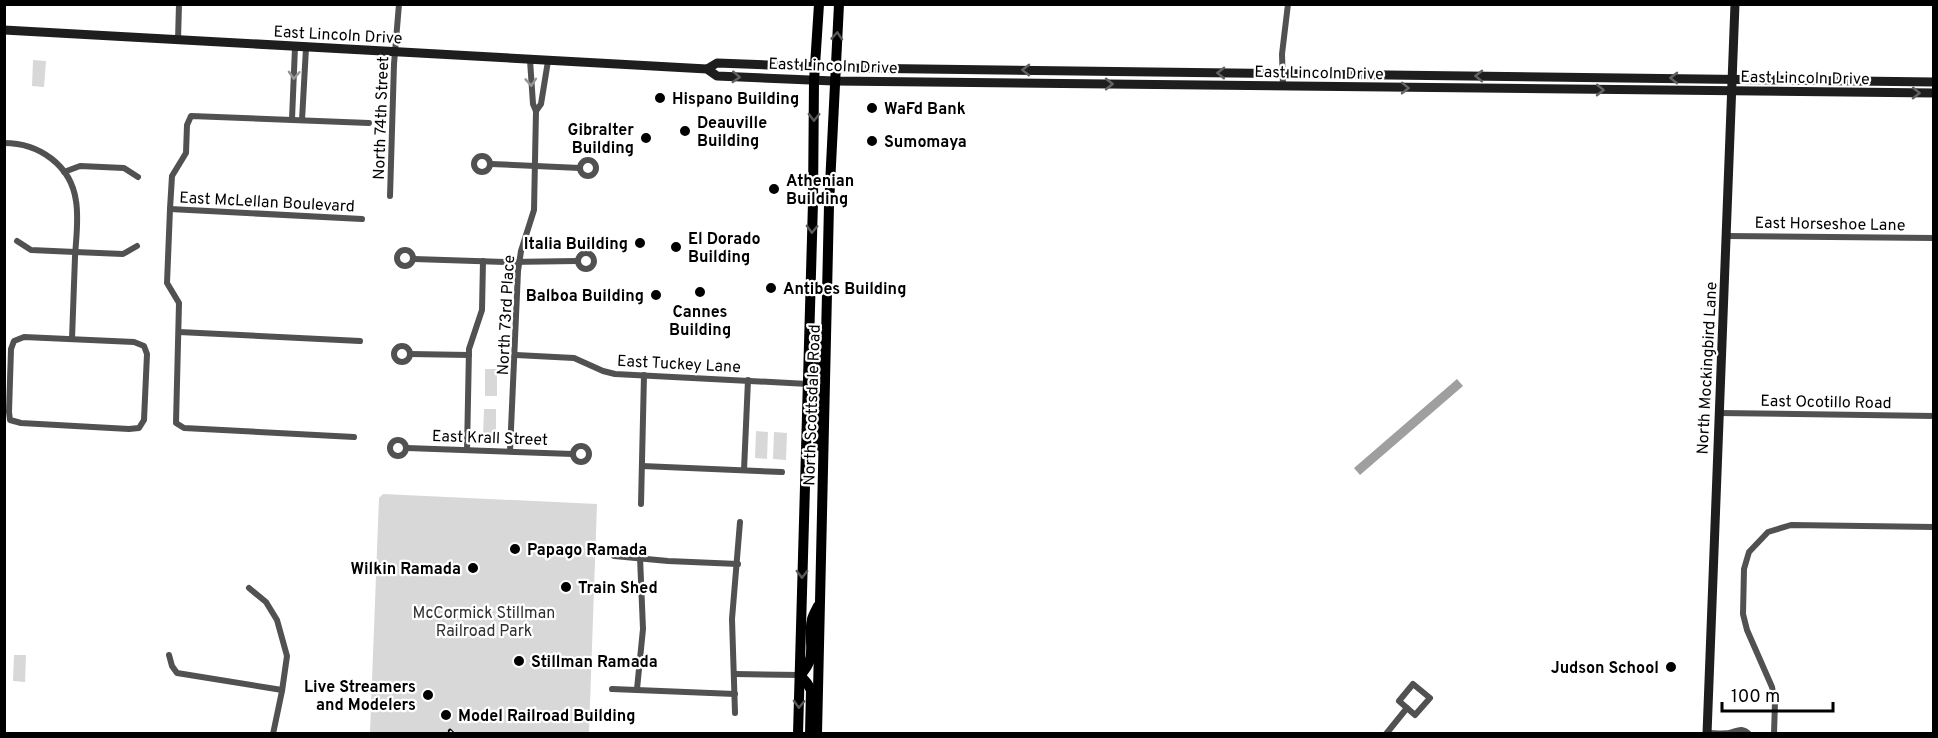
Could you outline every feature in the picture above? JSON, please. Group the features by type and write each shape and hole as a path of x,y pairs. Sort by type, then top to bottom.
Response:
{"main road":[{"name":"North Scottsdale Road","path":"798,734 814,81 819,4"},
{"name":"North Scottsdale Road","path":"817,734 834,81 839,4"},
{"name":"North Mockingbird Lane","path":"1707,733 1735,4"},
{"name":"East Lincoln Drive","path":"4,30 706,69 717,76 814,81 1934,93"},
{"name":"East Lincoln Drive","path":"706,69 717,63 1284,74 1934,81"},
{"path":"1544,89 1545,77"},
{"path":"1888,93 1889,82"},
{"path":"811,256 829,257"},
{"path":"824,464 817,439 818,397 808,384 817,372 820,352 828,335"},
{"path":"810,734 811,690 800,675 811,660 812,620 821,600"}],"street":[{"path":"178,40 179,4"},
{"name":"North 74th Street","path":"390,196 399,4"},
{"path":"1283,86 1282,54 1288,4"},
{"path":"292,119 295,47"},
{"path":"303,120 306,48"},
{"name":"North 73rd Place","path":"530,60 533,104 537,111"},
{"name":"North 73rd Place","path":"510,451 520,261 534,210 537,111 541,104 548,61"},
{"path":"354,437 184,428 176,423 179,303 167,283 170,209 172,176 186,153 187,125 191,116 369,123"},
{"path":"4,143 21,144 39,150 55,161 74,189 76,203 72,339"},
{"path":"490,164 580,168"},
{"path":"64,172 80,166 124,168 138,177"},
{"name":"East McLellan Boulevard","path":"170,209 362,219"},
{"name":"East Horseshoe Lane","path":"1727,236 1934,238"},
{"path":"17,242 31,250 123,254 137,246"},
{"path":"414,259 577,261"},
{"path":"467,450 468,355 482,310 483,261"},
{"path":"179,332 360,341"},
{"path":"24,338 72,339 134,342 144,346 147,354 144,420 139,428 21,423 10,420 11,351 14,341 24,338"},
{"path":"410,354 468,355"},
{"name":"East Tuckey Lane","path":"516,355 564,356 615,374 808,384"},
{"path":"641,504 644,375"},
{"path":"744,470 748,380"},
{"name":"East Ocotillo Road","path":"1718,418 1934,416"},
{"name":"East Krall Street","path":"407,448 573,454"},
{"path":"642,466 782,472"},
{"path":"735,713 732,619 741,522"},
{"path":"1774,734 1772,687 1747,630 1743,614 1744,569 1749,552 1768,532 1791,525 1934,527"},
{"path":"614,556 738,564"},
{"path":"637,689 643,629 640,557"},
{"path":"249,588 266,602 277,620 287,656 273,734"},
{"path":"169,655 177,673 282,690"},
{"path":"735,674 800,675"},
{"path":"1413,684 1430,698 1415,715 1407,708 1399,701 1413,684"},
{"path":"612,689 735,693"},
{"path":"1386,734 1407,708"},
{"path":"1707,733 1745,730 1749,734"}],"green space":[{"path":"33,60 46,61 44,87 32,86"},
{"path":"485,369 497,369 497,396 485,396"},
{"path":"484,409 496,409 496,437 483,436"},
{"path":"756,431 768,432 767,459 755,458"},
{"path":"774,432 787,433 786,460 773,459"},
{"name":"McCormick Stillman Railroad Park","path":"383,494 597,504 589,732 607,733 370,733 379,498"},
{"path":"14,655 26,655 25,682 13,681"}],"shaded area":[{"path":"1457,379 1463,386 1360,475 1354,468"}],"railway":[{"path":"450,731 453,734"}],"place":[{"name":"Hispano Building","path":"660,98"},
{"name":"WaFd Bank","path":"872,108"},
{"name":"Deauville Building","path":"685,131"},
{"name":"Gibralter Building","path":"646,138"},
{"name":"Sumomaya","path":"872,141"},
{"name":"Athenian Building","path":"774,189"},
{"name":"Italia Building","path":"640,243"},
{"name":"El Dorado Building","path":"676,247"},
{"name":"Antibes Building","path":"771,288"},
{"name":"Cannes Building","path":"700,292"},
{"name":"Balboa Building","path":"656,295"},
{"name":"Papago Ramada","path":"515,549"},
{"name":"Wilkin Ramada","path":"473,568"},
{"name":"Train Shed","path":"566,587"},
{"name":"Stillman Ramada","path":"519,661"},
{"name":"Judson School","path":"1671,667"},
{"name":"Live Streamers and Modelers","path":"428,695"},
{"name":"Model Railroad Building","path":"446,715"}]}
